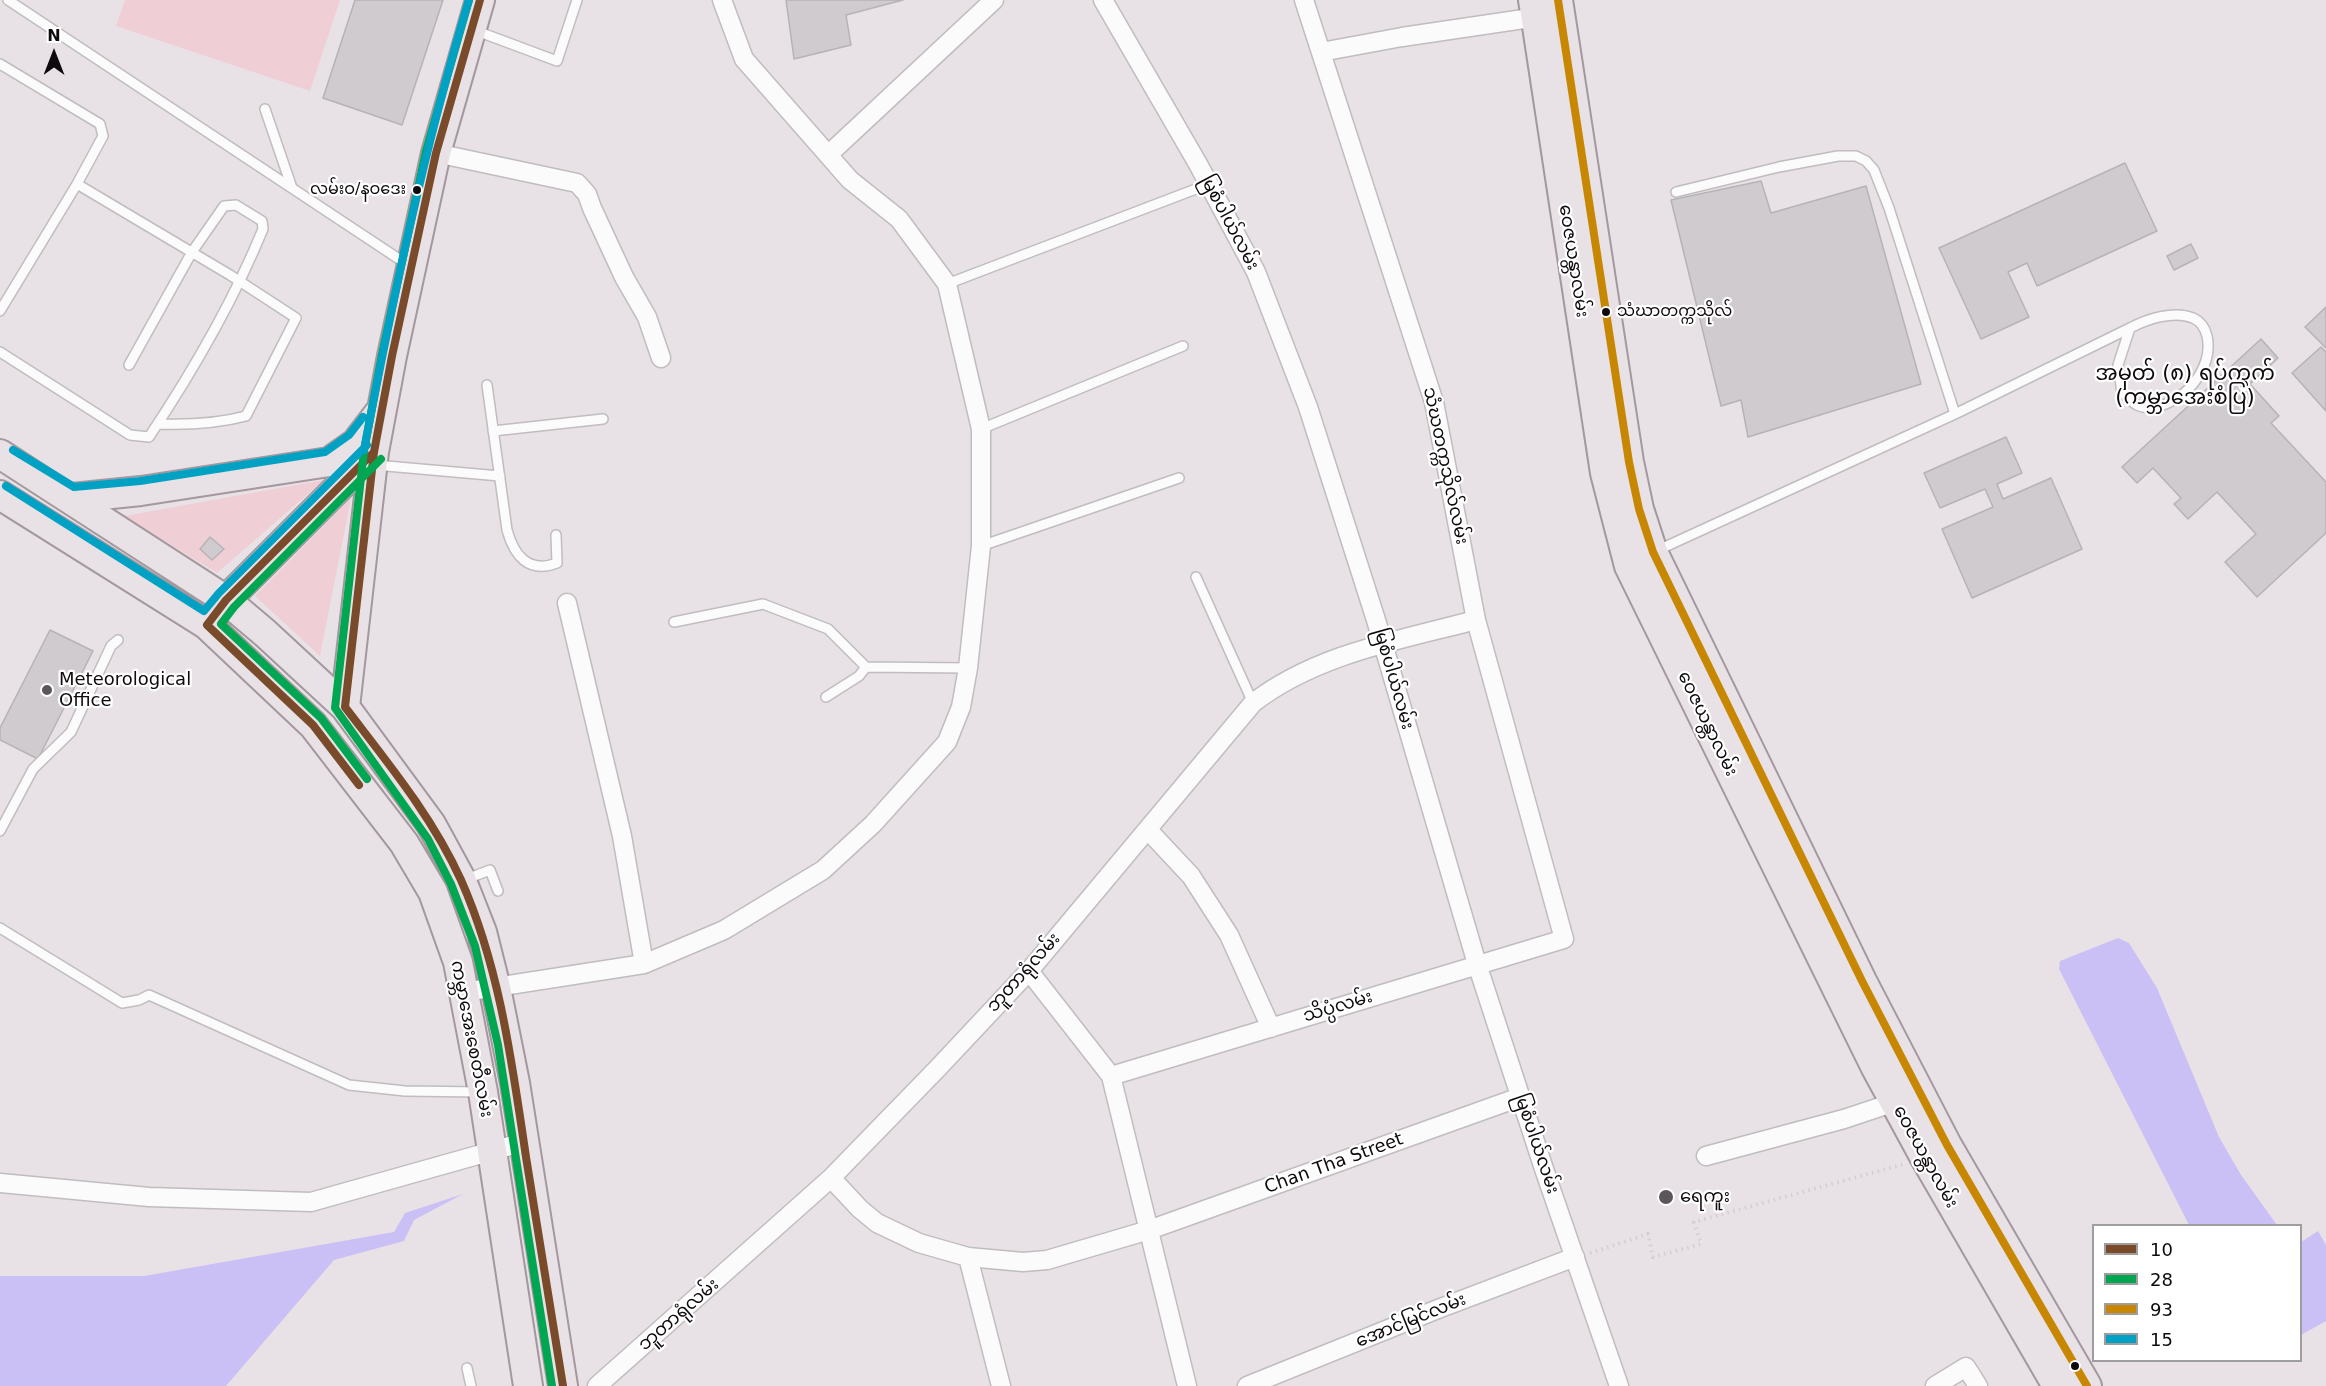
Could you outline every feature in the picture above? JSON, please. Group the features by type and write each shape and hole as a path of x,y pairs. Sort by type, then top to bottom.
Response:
{"main road":[{"path":"345,707 373,459 382,409 410,266 436,153 480,0"},
{"name":"ဝေဇယန္တာလမ်း","path":"1547,8 1629,462 1639,509 1653,552 1862,981 1941,1135 2087,1386"},
{"name":"ဝေဇယန္တာလမ်း","path":"1547,8 1605,473 1629,566 1875,1066 1924,1158 2057,1386"},
{"path":"72,498 141,491 329,462 356,443 382,409"},
{"path":"0,454 72,498 226,600"},
{"path":"207,625 226,600 373,459"},
{"name":"ကမ္ဘာအေးစေတီလမ်း","path":"0,495 207,625 313,725 404,843 433,892 458,962 483,1092 528,1386"},
{"name":"ကမ္ဘာအေးစေတီလမ်း","path":"226,600 311,673 345,707 431,824 462,881 482,932 515,1083 562,1386"}],"street":[{"path":"464,992 644,964 724,930 824,870 873,824 947,742 961,707 968,668 981,546 981,429 947,284 899,219 850,180 744,59 722,0"},
{"path":"828,155 994,0"},
{"name":"မြစံပါယ်လမ်း","path":"1103,0 1209,184 1256,272 1308,406 1383,645 1477,964 1619,1386"},
{"name":"သံဃတက္ကသိုလ်လမ်း","path":"1304,0 1434,402 1476,620 1564,939"},
{"path":"1321,52 1547,8"},
{"path":"436,153 577,183 587,194 624,277 647,317 661,358"},
{"path":"567,603 622,836 644,964"},
{"name":"ဘူတာရုံလမ်း","path":"597,1386 831,1178 1029,971 1253,703 1275,686 1311,668 1383,645 1476,620"},
{"path":"1148,830 1191,876 1229,935 1272,1028"},
{"name":"သိပ္ပံလမ်း","path":"1112,1076 1564,939"},
{"path":"1029,971 1112,1076 1186,1386"},
{"name":"Chan Tha Street","path":"831,1178 860,1209 877,1223 920,1243 968,1257 1023,1262 1047,1260 1149,1230 1520,1097"},
{"path":"1706,1156 1844,1119 1895,1102"},
{"path":"0,1183 149,1197 311,1202 369,1187 492,1149 524,1142"},
{"path":"968,1257 1001,1386"},
{"name":"အောင်မြင်လမ်း","path":"1247,1386 1575,1257"},
{"path":"1935,1386 1966,1367 1978,1386"}],"lane":[{"path":"8,0 410,266"},
{"path":"471,29 557,61 577,0"},
{"path":"0,64 100,124 103,136 78,184 0,311"},
{"path":"266,109 292,188"},
{"path":"1676,192 1779,167 1838,156 1856,156 1866,161 1874,170 1889,208 1955,414"},
{"path":"78,184 241,282 296,318 246,416 220,422 185,425 158,424"},
{"path":"947,284 1209,184"},
{"path":"0,352 130,435 149,437 241,282 263,229 262,221 236,205 224,206 192,252 129,365"},
{"path":"1653,552 1955,414 2142,322 2180,316 2194,318 2205,328 2209,346 2204,366 2194,383 2176,400 2157,408 2137,405 2122,393 2118,365 2130,328"},
{"path":"981,429 1183,346"},
{"path":"487,385 507,530 512,548 521,559 545,568 556,563 556,535"},
{"path":"493,431 603,419"},
{"path":"373,459 500,476"},
{"path":"981,546 1179,478"},
{"path":"1196,577 1253,703"},
{"path":"674,622 763,604 828,628 866,667 968,668"},
{"path":"0,831 33,769 71,732 111,646 118,640"},
{"path":"826,697 859,676 866,667"},
{"path":"462,881 490,870 498,891"},
{"path":"0,928 122,1003 139,1000 149,995 349,1085 405,1091 483,1092"},
{"path":"467,1368 471,1386"}],"path":[{"path":"1575,1257 1648,1234 1653,1257 1701,1244 1694,1222 1924,1158"}],"shaded area":[{"path":"125,0 340,0 310,91 116,26"},
{"path":"324,480 217,573 124,516"},
{"path":"351,498 320,656 255,596"},
{"path":"2118,938 2129,943 2157,988 2219,1137 2241,1175 2276,1224 2188,1224 2059,969 2060,961"},
{"path":"463,1194 414,1220 404,1241 334,1260 226,1386 0,1386 0,1276 144,1276 394,1232 405,1213"},
{"path":"2318,1231 2326,1245 2326,1321 2302,1334 2302,1241"}],"building":[{"path":"355,0 443,0 402,125 323,98"},
{"path":"786,0 903,0 846,15 851,45 794,59"},
{"path":"2125,163 2157,231 2037,286 2027,263 2008,272 2029,317 1981,339 1939,248"},
{"path":"1761,181 1771,213 1866,186 1921,384 1748,437 1741,400 1721,406 1671,200"},
{"path":"2191,244 2198,258 2174,270 2167,256"},
{"path":"2326,307 2326,348 2305,327"},
{"path":"2261,339 2278,358 2250,384 2279,416 2271,423 2326,482 2326,533 2257,597 2225,562 2256,534 2217,492 2188,519 2174,504 2181,498 2153,468 2137,483 2122,467"},
{"path":"2321,347 2326,352 2326,411 2292,373"},
{"path":"2006,437 2022,473 1997,484 2003,499 2051,478 2082,549 1972,598 1942,529 1993,507 1985,489 1940,508 1924,473"},
{"path":"210,537 224,549 212,560 200,549"},
{"name":"Meteorological Office","path":"50,630 93,651 38,759 0,740 0,728"}],"transit line":[{"name":"28","path":"469,0 426,151 382,354 364,451 335,708 428,839 451,884 475,946 498,1045 552,1386"},
{"name":"15","path":"364,450 410,224 469,0"},
{"name":"10","path":"480,0 436,153 392,356 374,452 345,707 393,769 437,834 461,880 486,947 510,1051 563,1386"},
{"name":"93","path":"1558,0 1629,462 1639,509 1653,552 1862,981 1947,1145 2087,1386"},
{"name":"15","path":"13,450 74,487 140,481 325,452 349,435 363,417"},
{"name":"15","path":"6,486 204,611 219,593 367,445"},
{"name":"10","path":"359,785 313,725 207,625 226,600 374,452"},
{"name":"28","path":"367,779 321,718 221,624 234,607 381,459"}],"place":[{"name":"လမ်းဝ/နဝဒေး","path":"417,190"},
{"name":"သံဃာတက္ကသိုလ်","path":"1606,312"},
{"name":"Meteorological Office","path":"47,690"},
{"name":"ရေကူး","path":"1666,1197"}],"district":[{"name":"အမှတ် (၈) ရပ်ကွက် (ကမ္ဘာအေးစံပြ)","path":"2185,387"}]}
